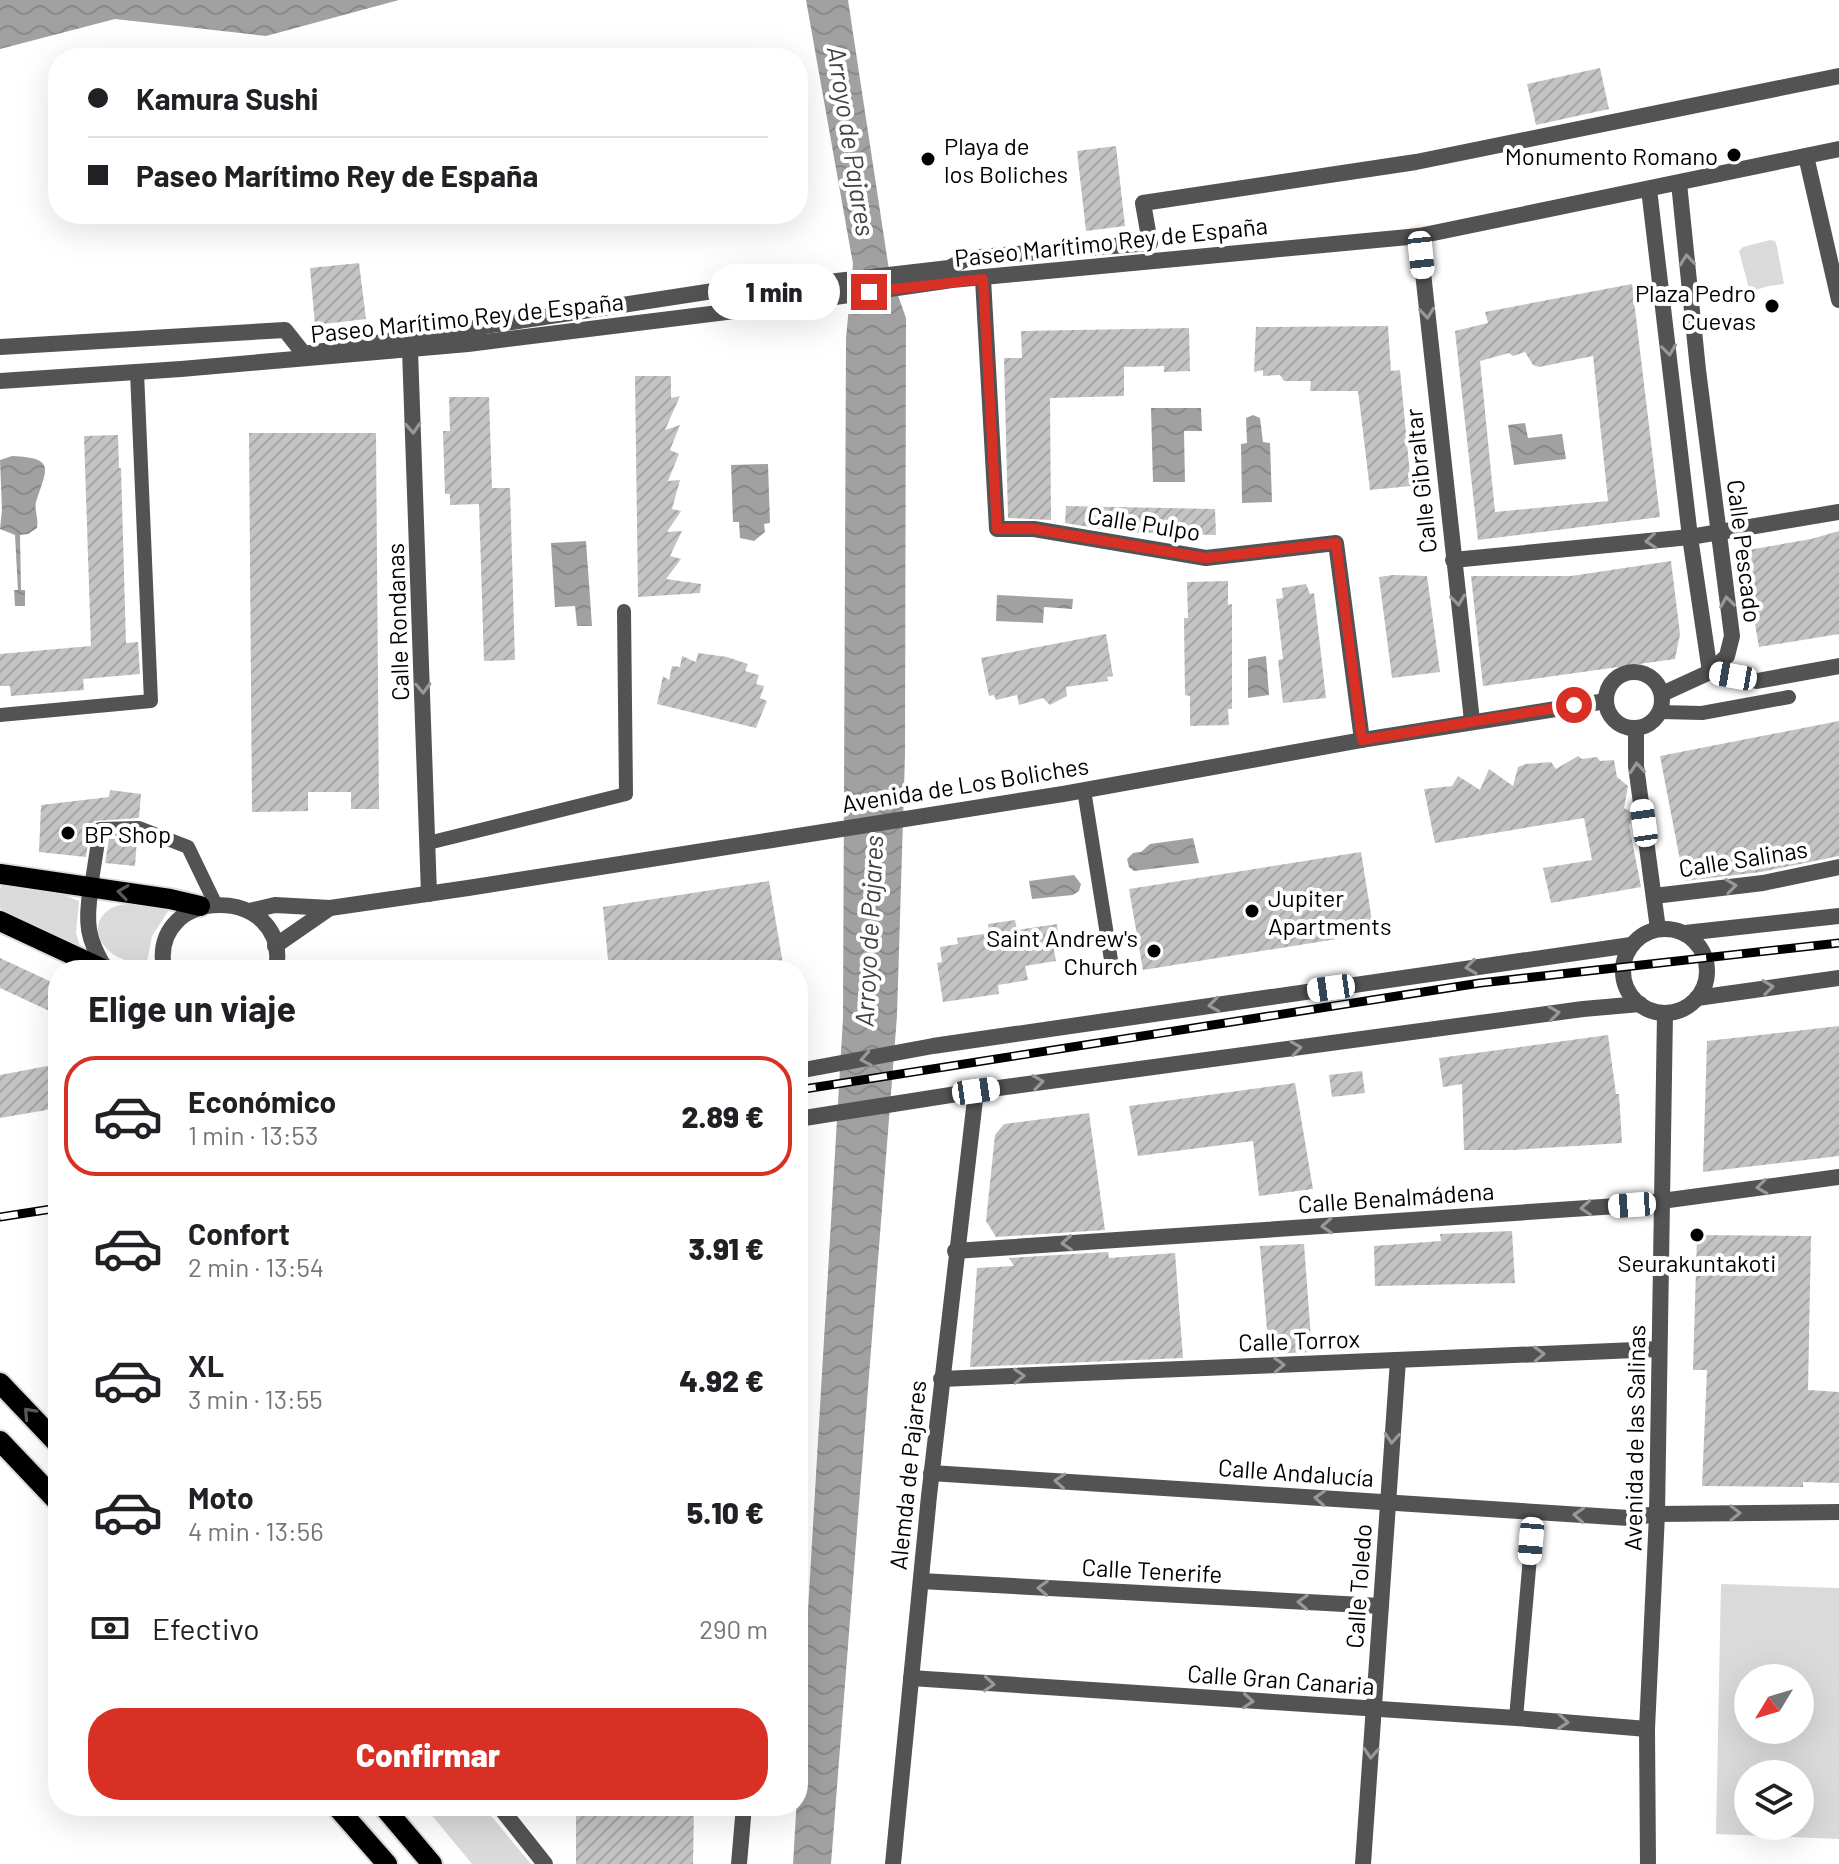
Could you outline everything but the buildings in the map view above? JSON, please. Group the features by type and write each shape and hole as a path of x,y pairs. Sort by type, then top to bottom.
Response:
{"main road":[{"path":"0,874 207,905"},
{"path":"0,921 84,960"},
{"path":"0,1383 48,1433"},
{"path":"0,1441 48,1491"},
{"path":"345,1816 387,1864"},
{"path":"391,1816 432,1864"}],"street":[{"path":"950,274 968,258 1150,243 1143,203 1416,162 1839,76"},
{"name":"Paseo Marítimo Rey de España","path":"0,381 410,350 950,274 983,279 1419,236 1839,149"},
{"path":"1806,156 1839,300"},
{"name":"Calle Pescado","path":"1679,183 1732,636 1727,656 1710,672"},
{"path":"1649,189 1690,537 1710,672"},
{"name":"Calle Gibraltar","path":"1419,236 1472,721"},
{"path":"0,347 285,330 304,354 791,279 812,292"},
{"name":"Calle Pulpo","path":"983,279 997,529 1034,529 1206,558 1336,543 1362,740"},
{"name":"Calle Rondanas","path":"410,350 429,894"},
{"path":"1453,560 1690,537 1839,512"},
{"path":"1662,694 1710,672 1757,681 1839,666"},
{"path":"1635,671 1652,678 1662,694 1660,712 1650,723 1636,728 1627,727 1612,718 1606,701 1611,684 1626,673 1635,671"},
{"name":"Avenida de Los Boliches","path":"249,911 275,905 330,908 429,894 1084,790 1472,721 1606,701"},
{"path":"1636,728 1636,766 1658,929"},
{"name":"Calle Salinas","path":"1654,896 1763,883 1839,867"},
{"path":"91,887 87,930 99,960"},
{"path":"164,960 164,947 171,930 184,916 207,905 233,904 249,911 270,932 276,960"},
{"name":"Avenida de Los Boliches","path":"275,946 330,908"},
{"path":"808,1069 933,1046 1631,945 1647,932 1658,929 1685,933 1839,916"},
{"path":"1631,945 1622,970 1630,995 1652,1010 1665,1013 1677,1011 1697,998 1704,988 1706,963 1702,951 1685,933"},
{"path":"1697,998 1839,978"},
{"path":"808,1117 976,1091 1568,1011 1640,1004"},
{"name":"Avenida de las Salinas","path":"1648,1864 1647,1729 1657,1514 1665,1013"},
{"name":"Alemda de Pajares","path":"893,1864 941,1379 976,1091"},
{"name":"Calle Benalmádena","path":"955,1251 1632,1205 1839,1177"},
{"name":"Calle Torrox","path":"941,1379 1659,1349"},
{"name":"Calle Toledo","path":"1363,1864 1398,1360"},
{"name":"Calle Andalucía","path":"931,1473 1629,1518 1657,1514 1839,1512"},
{"name":"Calle Tenerife","path":"921,1581 1381,1606"},
{"name":"Calle Gran Canaria","path":"911,1678 1647,1729"},
{"path":"507,1816 545,1864"},
{"path":"739,1864 743,1816"}],"lane":[{"path":"0,715 151,701 137,372"},
{"path":"428,843 626,794 624,611"},
{"path":"1660,712 1702,713 1789,697"},
{"path":"1084,790 1111,960"},
{"path":"91,887 100,829 139,828 188,847 207,905"},
{"path":"1516,1718 1534,1511"}],"shaded area":[{"path":"1775,241 1777,247 1784,284 1750,292 1739,251 1743,247"},
{"path":"4,881 46,888 79,901 76,933 81,950 0,908 0,889"},
{"path":"118,905 169,910 152,936 148,960 119,958 101,940 98,925 101,918"},
{"path":"1721,1584 1839,1588 1839,1839 1814,1838 1814,1760 1734,1760 1734,1835 1716,1834"},
{"path":"432,1816 491,1816 531,1864 472,1864"}],"water":[{"path":"0,0 399,0 266,36 115,19 0,49"},
{"name":"Arroyo de Pajares","path":"806,0 848,0 889,270 906,318 905,755 897,1016 831,1864 793,1864 796,1816 808,1816 808,1610 843,1018 846,338 853,264"},
{"path":"1151,408 1201,408 1202,431 1184,431 1185,482 1153,482"},
{"path":"1253,415 1260,418 1263,442 1270,443 1272,502 1242,503 1241,444 1247,443 1246,418"},
{"path":"1525,423 1528,438 1562,434 1566,459 1514,465 1508,425"},
{"path":"12,456 36,459 45,467 36,505 37,528 20,535 21,590 25,590 25,606 15,606 14,590 18,590 15,535 0,529 0,460"},
{"path":"768,464 770,523 764,524 765,532 754,541 740,538 739,522 733,522 731,465"},
{"path":"586,541 592,626 577,626 575,606 555,607 551,543"},
{"path":"997,595 1073,599 1072,609 1044,607 1043,623 996,621"},
{"path":"1266,656 1269,695 1248,698 1248,659"},
{"path":"1193,838 1199,863 1134,871 1129,867 1127,859 1150,844"},
{"path":"1074,875 1081,884 1079,891 1073,895 1032,899 1029,881"}],"railway":[{"path":"808,1088 1480,983 1839,943"},
{"path":"0,1217 48,1210"}],"place":[{"name":"Monumento Romano","path":"1734,155"},
{"name":"Playa de los Boliches","path":"928,159"},
{"name":"Plaza Pedro Cuevas","path":"1772,306"},
{"name":"BP Shop","path":"68,833"},
{"name":"Jupiter Apartments","path":"1252,911"},
{"name":"Saint Andrew's Church","path":"1154,951"},
{"name":"Seurakuntakoti","path":"1697,1235"}],"route":[{"path":"869,292 952,280 983,279 997,529 1034,529 1206,558 1336,543 1362,740 1574,705"}]}
